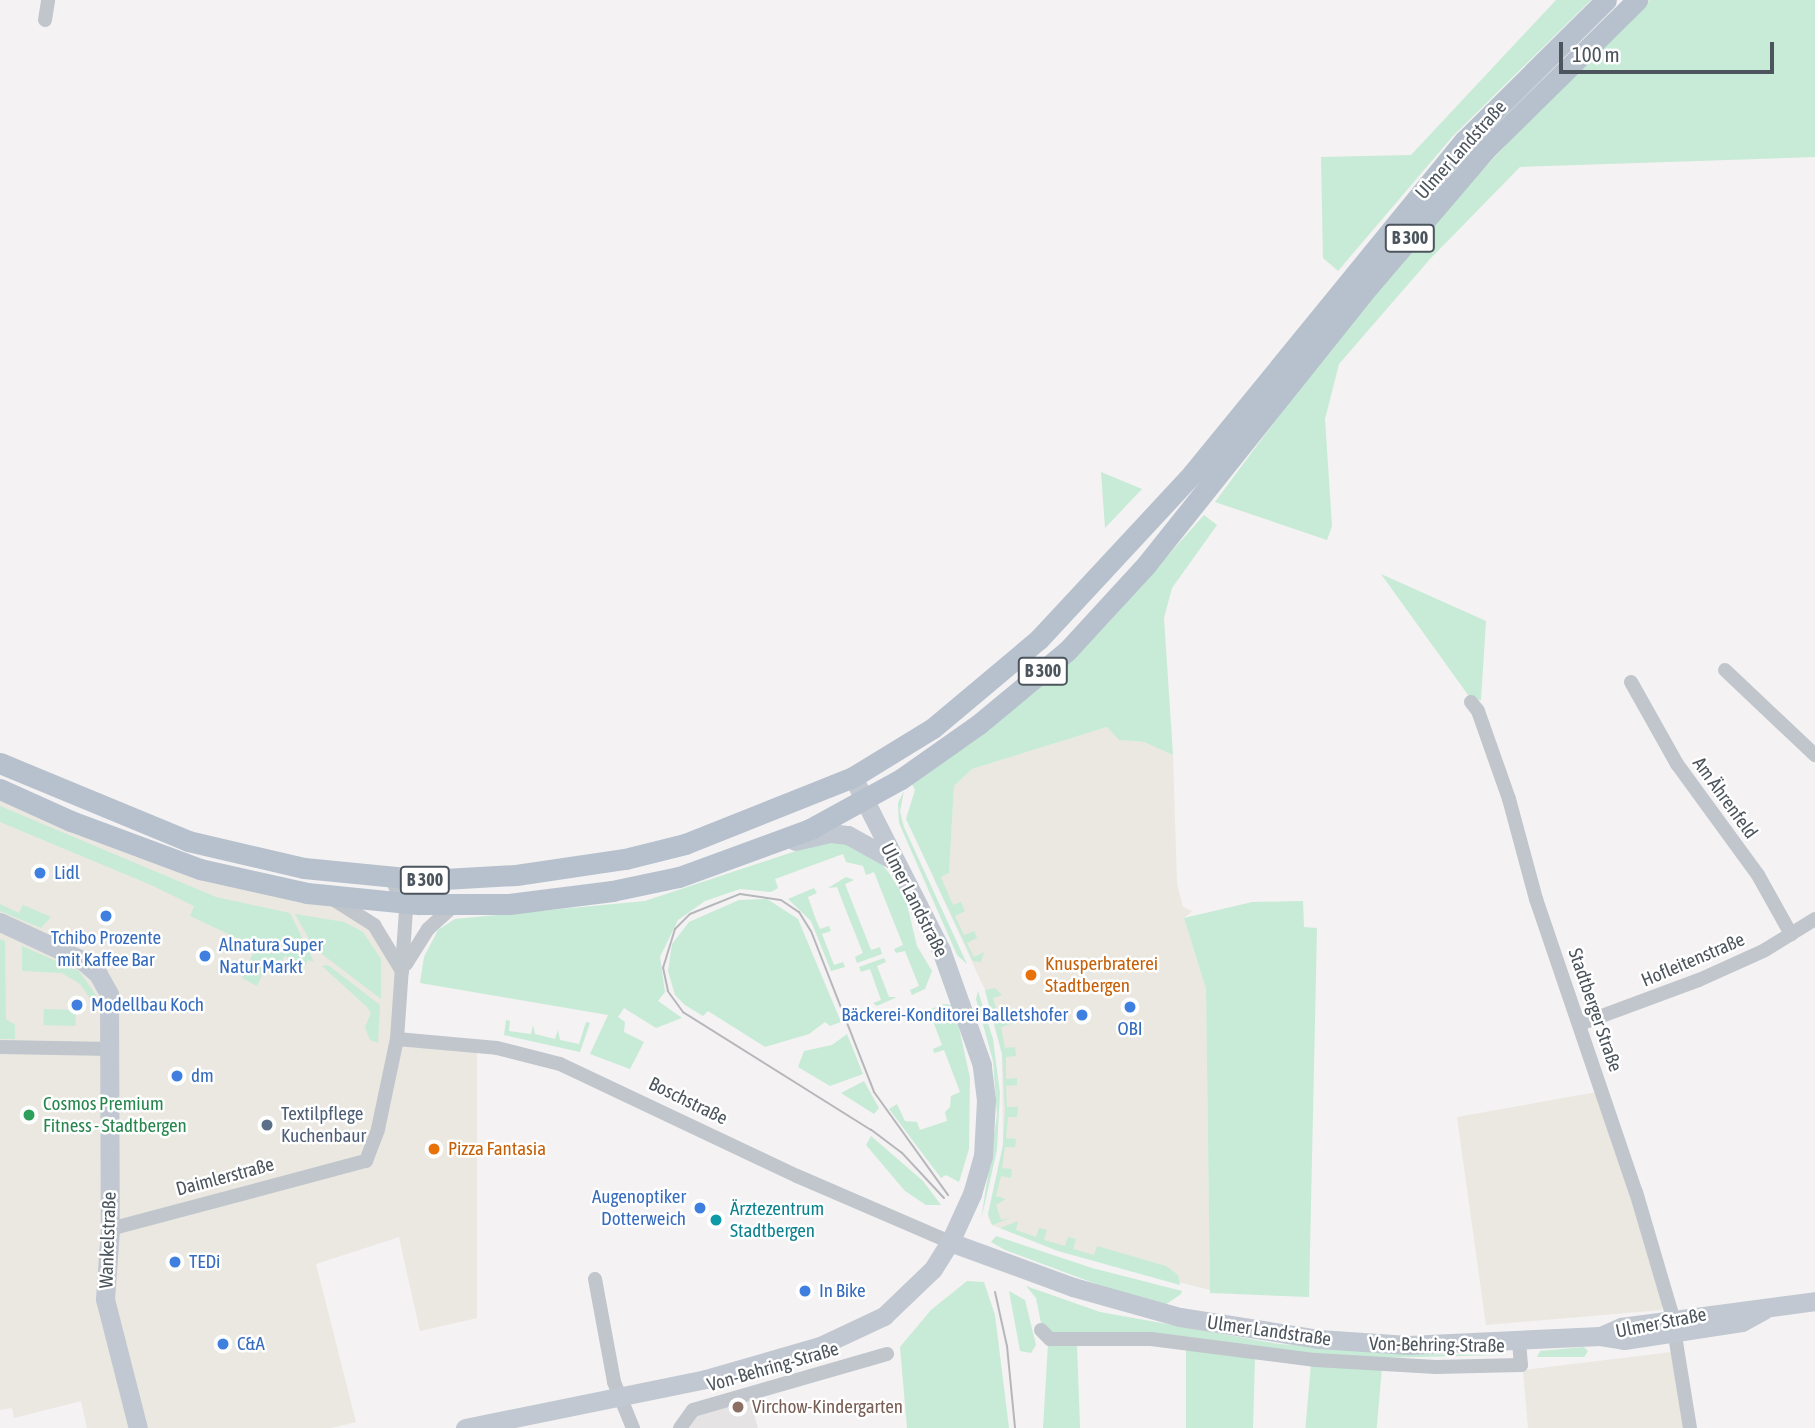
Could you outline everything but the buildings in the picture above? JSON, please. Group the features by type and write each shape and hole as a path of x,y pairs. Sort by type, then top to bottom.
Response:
{"main road":[{"name":"Ulmer Landstraße","path":"853,777 978,693 1039,639 1175,493 1464,141 1606,0"},
{"name":"B 300","path":"0,789 190,865 328,896 404,902 455,905 612,891 679,877 773,846 865,801 979,724 1067,651 1198,502 1368,287 1485,150 1637,0"},
{"name":"B 300","path":"0,763 72,796 188,841 278,864 391,879 485,878 625,859 722,831 853,777"}],"street":[{"path":"44,20 48,0"},
{"path":"1724,670 1815,755"},
{"name":"Am Ährenfeld","path":"1630,682 1677,764 1758,875 1791,934"},
{"name":"Stadtberger Straße","path":"1471,702 1479,711 1509,799 1674,1327 1690,1428"},
{"name":"Ulmer Landstraße","path":"465,1428 620,1399 774,1362 854,1332 884,1316 909,1295 950,1242 972,1194 983,1156 982,1065 941,950 853,777"},
{"path":"773,846 840,834 878,848 897,863"},
{"path":"391,879 404,902"},
{"path":"328,896 374,925 403,972"},
{"name":"Daimlerstraße","path":"110,1228 366,1161 378,1129 397,1040 403,972 404,902"},
{"name":"Daimlerstraße","path":"403,972 428,929 455,905"},
{"name":"Hofleitenstraße","path":"1580,1024 1699,980 1791,934 1815,919"},
{"name":"Wankelstraße","path":"0,922 75,956 99,974 111,1003 110,1228 105,1298 109,1326 138,1428"},
{"name":"Boschstraße","path":"397,1040 487,1046 560,1064 797,1176 950,1242"},
{"path":"0,1047 111,1048"},
{"name":"Ulmer Landstraße","path":"950,1242 1073,1287 1180,1317 1260,1333 1408,1345 1519,1342 1600,1336"},
{"path":"595,1279 620,1399 633,1428"},
{"name":"Ulmer Straße","path":"1600,1336 1621,1327 1674,1327 1815,1301"},
{"name":"Von-Behring-Straße","path":"1041,1330 1050,1339 1151,1339 1316,1360 1436,1367 1521,1365 1519,1342"},
{"name":"Von-Behring-Straße","path":"680,1428 693,1410 887,1354"}],"shaded area":[{"path":"1107,727 1119,740 1144,742 1173,755 1177,884 1183,907 1192,911 1184,918 1206,989 1210,1290 1058,1251 992,1225 988,1217 1003,1145 1002,1054 985,990 934,879 949,873 954,786 972,769"},
{"path":"0,789 71,821 306,893 374,925 403,972 397,1039 477,1045 477,1318 420,1331 399,1237 316,1264 356,1422 331,1428 87,1428 81,1401 14,1418 12,1408 0,1410"},
{"path":"1597,1092 1665,1303 1661,1310 1486,1325 1457,1117"},
{"path":"1672,1352 1683,1428 1528,1428 1523,1370"},
{"name":"Virchow-Kindergarten","path":"750,1400 758,1428 689,1428 697,1414"}],"green space":[{"path":"1556,0 1591,0 1453,136 1338,271 1323,258 1321,157 1411,155"},
{"path":"1650,0 1815,0 1815,157 1520,167 1430,259 1339,364 1325,419 1332,526 1327,540 1215,502 1310,374 1424,232 1600,45"},
{"path":"1101,472 1142,489 1105,528"},
{"path":"1204,515 1217,525 1172,588 1164,618 1173,755 1144,742 1119,740 1107,727 972,769 954,786 949,873 941,877 953,905 961,902 965,911 955,916 964,935 974,931 977,938 967,943 974,957 984,952 981,962 973,961 906,819 915,790 912,784 1035,692 1107,624"},
{"path":"1381,574 1486,621 1481,700 1471,699"},
{"path":"904,791 900,811 904,827 967,964 957,955 899,823 898,803"},
{"path":"0,806 216,897 290,913 314,962 308,960 305,966 285,956 281,962 270,958 257,986 242,978 256,947 190,916 194,906 151,885 0,822"},
{"path":"823,842 846,843 879,861 889,873 906,900 917,946 932,971 925,989 912,995 910,990 919,986 905,951 896,953 894,949 903,945 874,872 866,875 863,866 846,862 843,854 775,879 778,888 771,892 740,889 705,901 678,920 660,957 665,992 658,1001 682,1018 656,1028 624,1008 618,1017 625,1022 624,1032 644,1042 630,1069 590,1054 608,1015 420,983 424,957 438,930 455,919 645,901"},
{"path":"846,877 854,880 845,884 871,950 880,947 882,954 857,963 855,957 863,953 837,887 828,888"},
{"path":"814,888 817,893 808,897 816,920 820,929 829,926 831,931 822,934 834,965 843,962 845,967 831,971 811,921 788,899"},
{"path":"767,899 798,919 841,1022 830,1026 825,1022 809,1034 765,1047 708,1011 703,1016 685,1005 675,995 668,971 672,944 689,922 739,900"},
{"path":"1303,901 1304,927 1317,928 1309,1297 1210,1293 1206,989 1184,918 1252,902"},
{"path":"0,904 19,913 23,905 51,917 41,928 0,911"},
{"path":"295,914 344,922 363,932 381,959 381,999 314,948"},
{"path":"0,939 5,941 6,1019 15,1025 15,1039 0,1039"},
{"path":"22,946 79,971 98,998 92,1001 80,984 62,973 22,971"},
{"path":"884,958 886,962 877,966 889,997 897,997 877,1006 873,1003 881,1000 870,969 861,972 859,967"},
{"path":"328,965 380,1005 378,1043 370,1040 365,1027 371,1013 322,966"},
{"path":"995,988 1002,995 993,998 999,1018 1009,1016 1011,1024 1001,1027 1005,1048 1015,1047 1016,1056 1006,1057 1006,1079 1017,1078 1017,1085 1006,1086 1007,1107 1018,1107 1017,1117 1008,1117 1006,1138 1016,1139 1015,1147 1005,1147 1002,1168 1012,1169 1011,1178 1001,1176 996,1196 1006,1199 996,1205 1001,1220 1011,1218 992,1225 988,1214 1003,1145 1005,1110 1002,1054 985,990"},
{"path":"978,991 993,1039 1000,1093 997,1150 981,1220 997,1115 993,1061 976,999"},
{"path":"944,1004 951,1005 958,1023 970,1078 969,1149 959,1182 946,1175 941,1178 889,1109 897,1104 905,1121 917,1122 920,1130 947,1121 945,1112 950,1107 951,1096 960,1092 944,1050 934,1053 933,1049 942,1045 930,1013 919,1014"},
{"path":"44,1009 76,1010 75,1026 43,1025"},
{"path":"506,1020 510,1021 509,1031 531,1034 533,1025 535,1034 555,1039 558,1030 560,1040 579,1044 586,1022 590,1023 580,1052 504,1035"},
{"path":"847,1034 863,1074 830,1086 798,1067 804,1051 832,1045"},
{"path":"864,1081 879,1108 874,1114 841,1093"},
{"path":"871,1136 923,1181 941,1205 926,1205 905,1191 866,1145"},
{"path":"1018,1221 1016,1230 1036,1237 1039,1228 1047,1230 1044,1240 1065,1246 1068,1237 1076,1239 1073,1249 1094,1255 1097,1246 1166,1266 1178,1275 1180,1285 1058,1251 1000,1228"},
{"path":"996,1236 1092,1268 1182,1291 1165,1305 1134,1298 1005,1250 991,1242"},
{"path":"967,1281 984,1282 995,1315 1009,1428 907,1428 900,1347 931,1310"},
{"path":"1026,1286 1100,1312 1279,1344 1411,1354 1504,1355 1374,1358 1051,1333 1041,1323 1036,1298"},
{"path":"1009,1291 1025,1300 1036,1345 1031,1353 1020,1351"},
{"path":"1048,1344 1077,1345 1080,1428 1043,1428"},
{"path":"1186,1346 1255,1357 1253,1428 1186,1428"},
{"path":"1584,1347 1588,1351 1584,1357 1537,1357 1540,1351"},
{"path":"1311,1364 1382,1370 1377,1428 1305,1428"}],"tram line":[{"path":"944,1198 902,1153 871,1130 683,1012 668,991 663,968 675,929 690,914 740,894 781,900 799,912 811,931 874,1092 948,1195"},
{"path":"995,1292 1007,1346 1015,1428"}],"place":[{"name":"Lidl","path":"40,873"},
{"name":"Tchibo Prozente mit Kaffee Bar","path":"106,916"},
{"name":"Alnatura Super Natur Markt","path":"205,956"},
{"name":"Knusperbraterei Stadtbergen","path":"1031,975"},
{"name":"Modellbau Koch","path":"77,1005"},
{"name":"OBI","path":"1130,1007"},
{"name":"Bäckerei-Konditorei Balletshofer","path":"1082,1015"},
{"name":"dm","path":"177,1076"},
{"name":"Cosmos Premium Fitness - Stadtbergen","path":"29,1115"},
{"name":"Textilpflege Kuchenbaur","path":"267,1125"},
{"name":"Pizza Fantasia","path":"434,1149"},
{"name":"Augenoptiker Dotterweich","path":"700,1208"},
{"name":"Ärztezentrum Stadtbergen","path":"716,1220"},
{"name":"TEDi","path":"175,1262"},
{"name":"In Bike","path":"805,1291"},
{"name":"C&A","path":"223,1344"},
{"name":"Virchow-Kindergarten","path":"738,1407"}]}
